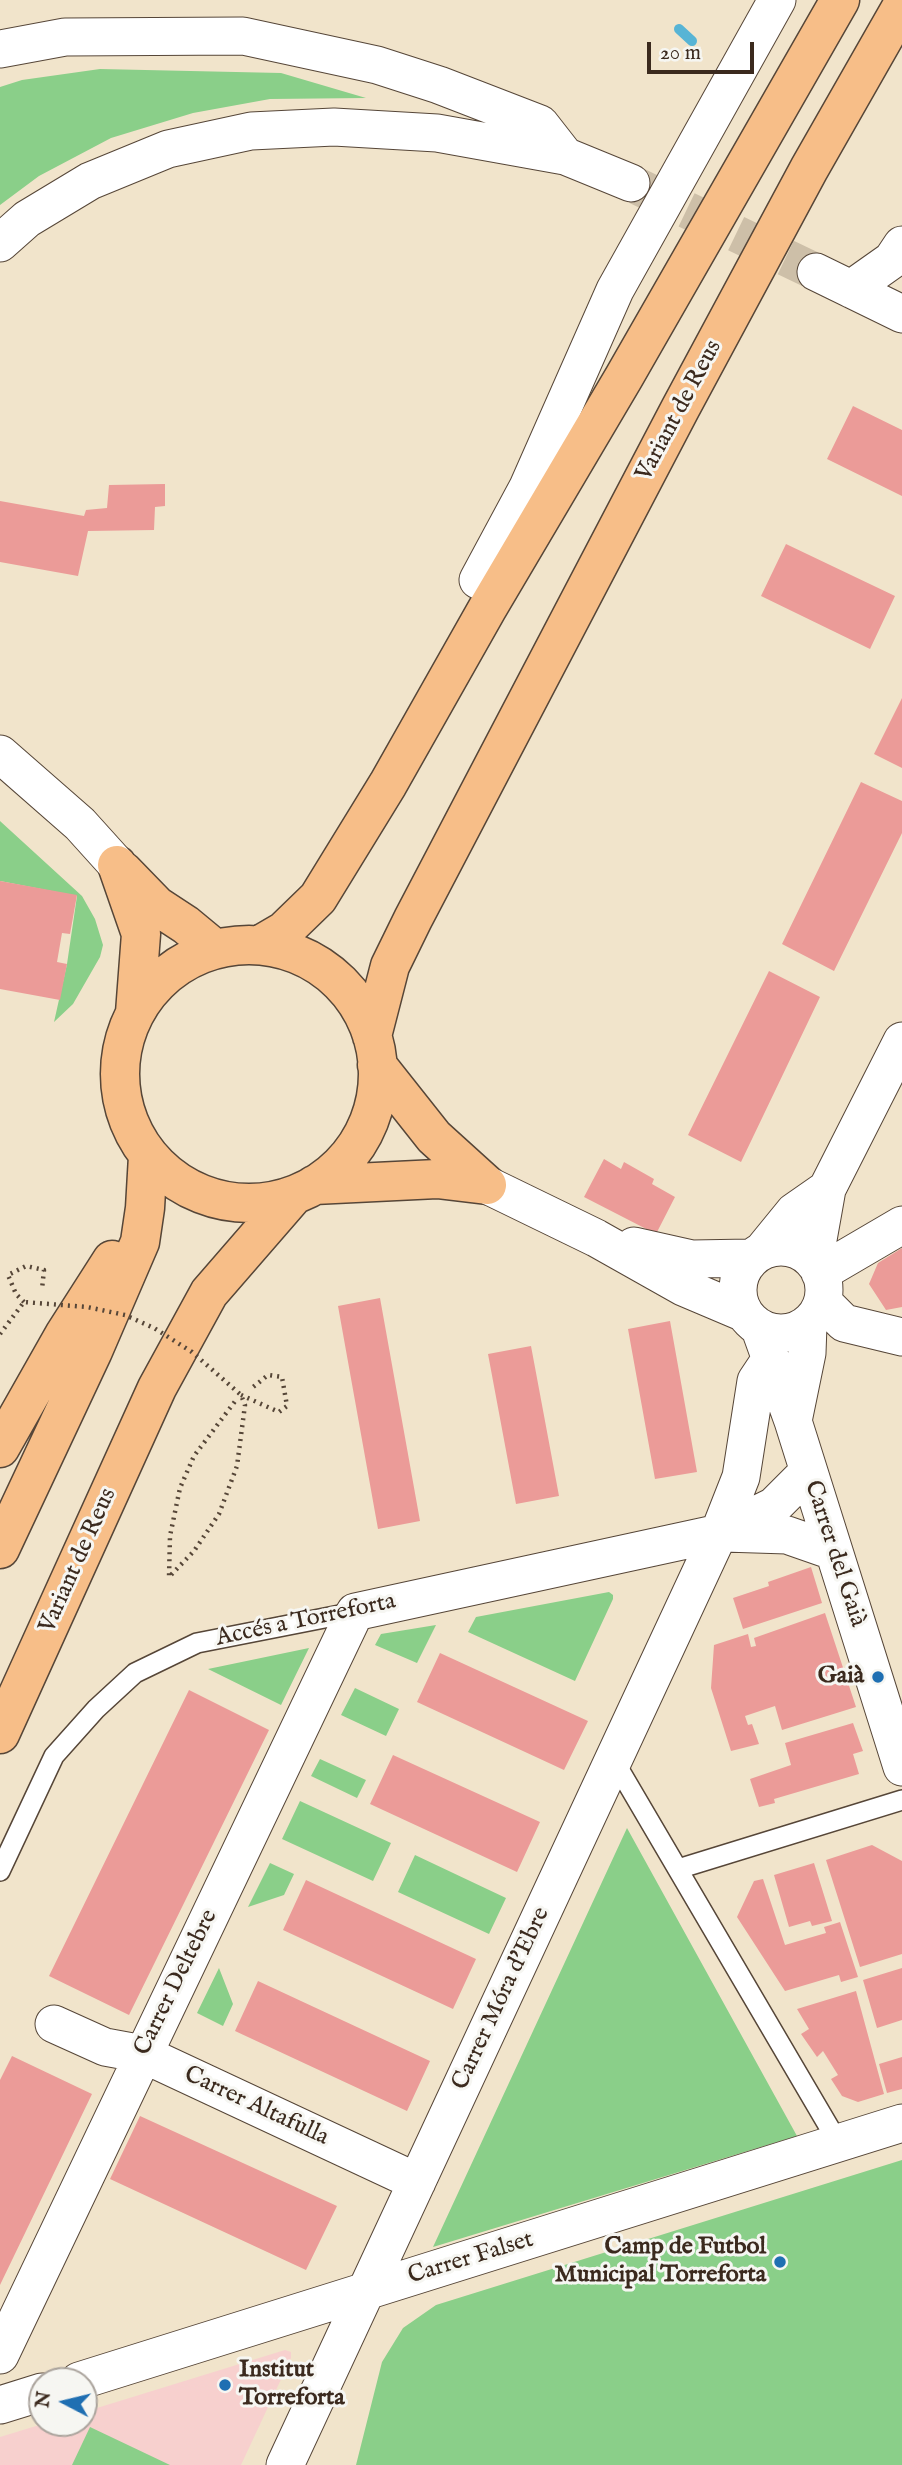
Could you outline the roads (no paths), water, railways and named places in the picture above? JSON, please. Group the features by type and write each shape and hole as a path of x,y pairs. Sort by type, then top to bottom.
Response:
{"highway":[{"path":"260,945 284,931 318,898 388,784 483,595 624,377 840,0"},
{"name":"Variant de Reus","path":"375,1051 390,967 725,325 809,169 902,6"},
{"path":"117,865 157,905 215,949"},
{"path":"117,865 141,934 135,1013 123,1051 122,1091 128,1116 148,1156 171,1176 189,1188 209,1196 251,1203 304,1190 437,1179 487,1185"},
{"path":"135,1013 146,996 169,973 195,957 215,949 260,945 290,951 318,964 342,983 360,1008 375,1051 434,1137 487,1185"},
{"path":"304,1190 333,1171 350,1154 363,1134 377,1089 375,1051"},
{"path":"0,1549 93,1352 140,1242 148,1156"},
{"name":"Variant de Reus","path":"0,1734 157,1388 209,1293 304,1190"},
{"path":"0,1448 64,1335 145,1208"}],"street":[{"path":"483,595 615,290 777,0"},
{"path":"0,49 65,37 243,36 377,65 439,85 540,124 565,156"},
{"path":"0,243 27,219 90,181 168,149 251,131 334,127 437,133 565,156 631,183"},
{"path":"851,289 892,260 902,245"},
{"path":"816,272 902,314"},
{"path":"0,754 80,824 117,865"},
{"path":"758,1334 737,1294 740,1274 794,1212 827,1189 902,1041"},
{"path":"487,1185 596,1237 758,1334 793,1333 816,1291 902,1225"},
{"name":"Carrer del Gaià","path":"793,1421 807,1353 827,1189"},
{"path":"596,1237 692,1259 757,1254 782,1246 799,1251 816,1291 844,1322 902,1337"},
{"name":"Carrer del Gaià","path":"758,1334 793,1421 902,1767"},
{"name":"Carrer Móra d'Ebre","path":"285,2465 719,1532 741,1476 756,1381 758,1334"},
{"path":"719,1532 774,1506 808,1472"},
{"path":"719,1532 787,1535 833,1551"},
{"name":"Accés a Torreforta","path":"355,1612 719,1532"},
{"name":"Carrer Deltebre","path":"0,2355 355,1612"},
{"name":"Carrer Altafulla","path":"54,2024 105,2047 144,2054 416,2182"},
{"name":"Carrer Falset","path":"98,2375 902,2123"},
{"path":"0,2405 28,2396"}],"lane":[{"name":"Accés a Torreforta","path":"0,1871 54,1756 96,1709 135,1673 197,1643 355,1612"},
{"path":"613,1759 839,2144"},
{"path":"678,1869 902,1800"}],"waterway":[{"path":"679,29 692,41"}],"tunnel":[{"path":"637,186 816,272"}],"place":[{"name":"Gaià","path":"878,1677"},
{"name":"Camp de Futbol Municipal Torreforta","path":"780,2262"},
{"name":"Institut Torreforta","path":"225,2385"}]}
